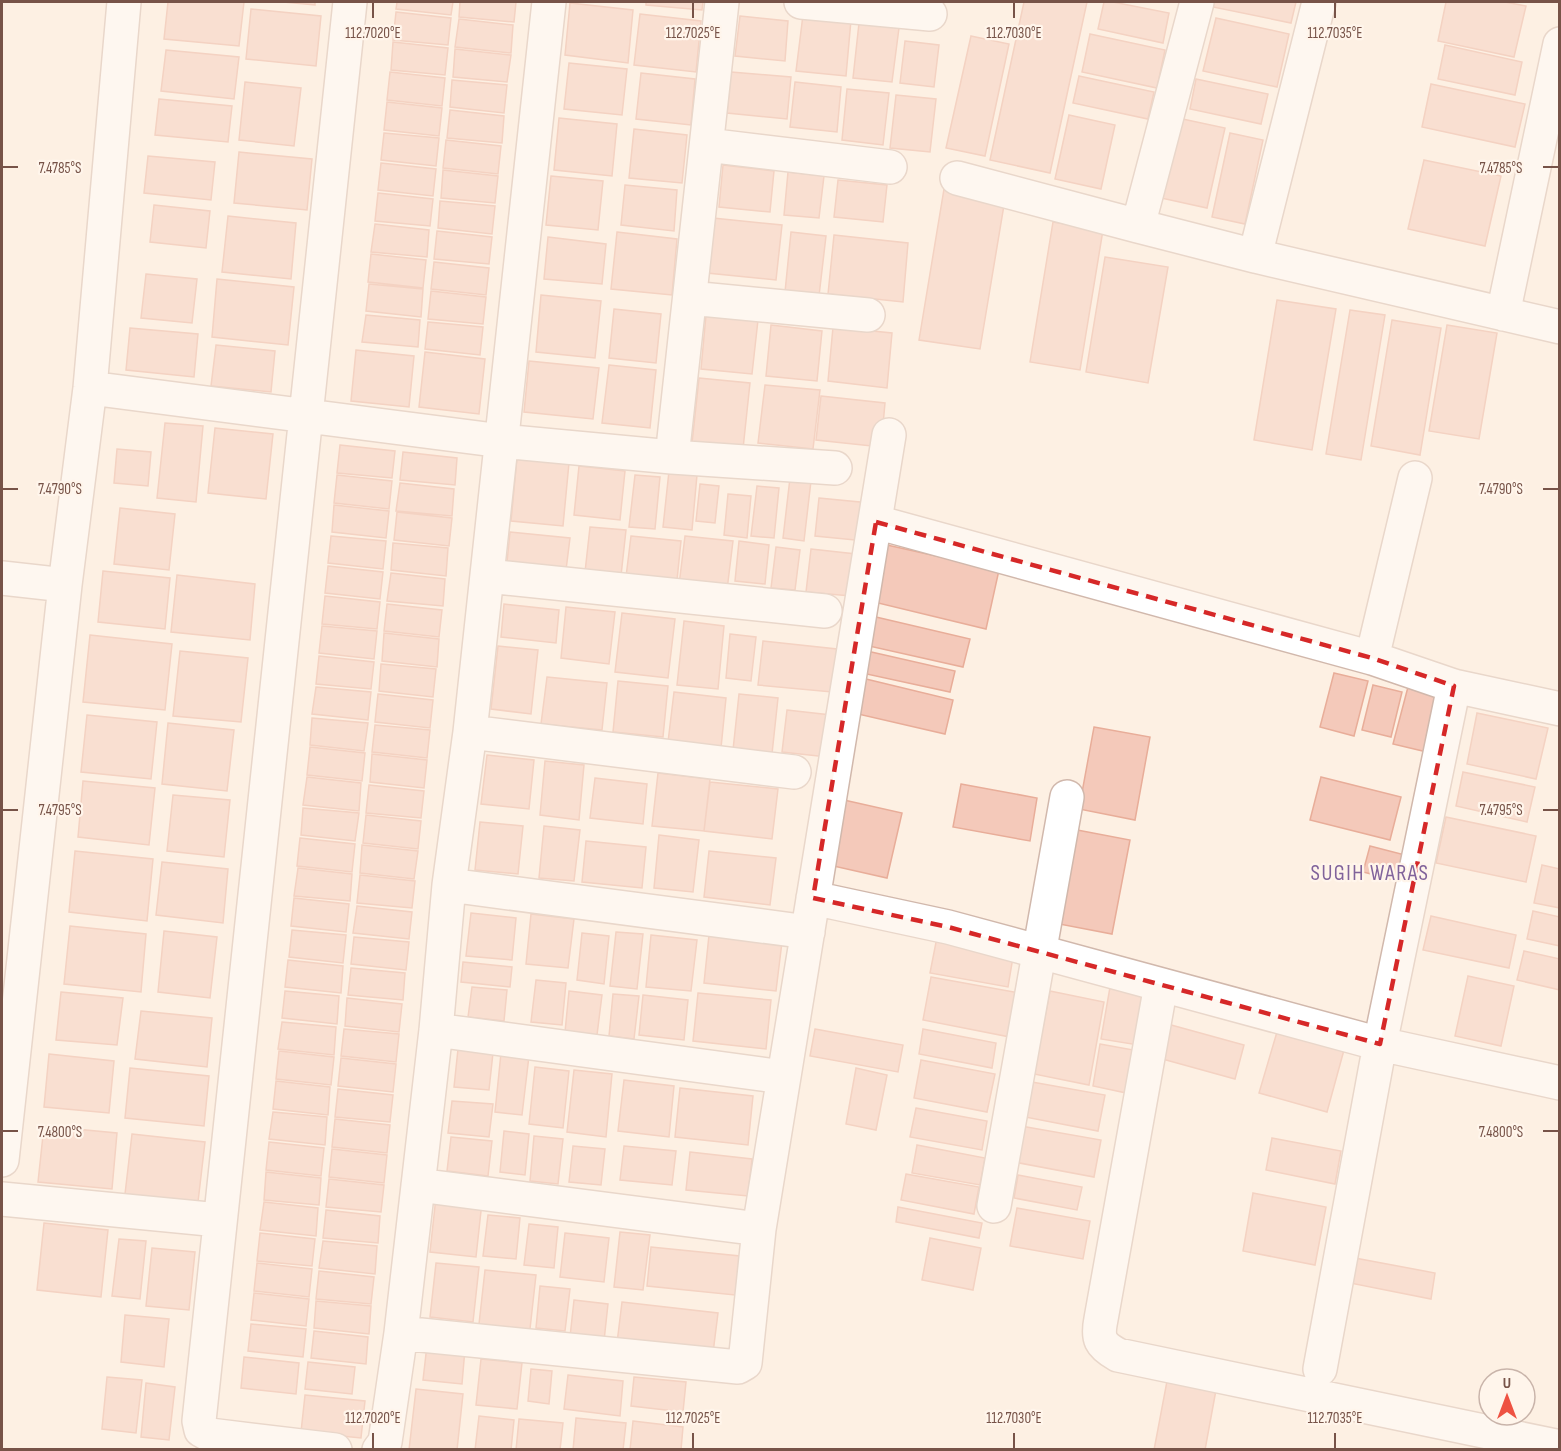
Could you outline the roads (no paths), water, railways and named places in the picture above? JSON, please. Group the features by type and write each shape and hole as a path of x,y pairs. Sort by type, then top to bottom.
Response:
{"street":[{"path":"2,1160 65,585 90,388 124,2"},
{"path":"335,1449 210,1435 201,1430 199,1421 350,2"},
{"path":"379,1449 385,1442 401,1333 436,1030 449,885 470,732 549,2"},
{"path":"672,457 722,2"},
{"path":"801,2 930,14"},
{"path":"1138,226 1197,2"},
{"path":"1255,256 1318,2"},
{"path":"1503,314 1560,44"},
{"path":"707,146 890,167"},
{"path":"957,178 1255,256 1560,327"},
{"path":"690,298 868,315"},
{"path":"90,388 502,441 672,457 835,468"},
{"path":"401,1333 738,1367 744,1365 759,1228 876,522 888,435"},
{"path":"1372,658 1415,478"},
{"path":"876,522 1372,658 1454,686 1560,709"},
{"path":"487,576 825,611"},
{"path":"2,578 65,585"},
{"path":"1320,1369 1380,1044 1454,686"},
{"path":"470,732 794,771"},
{"path":"994,1206 1067,797"},
{"path":"449,885 808,932"},
{"path":"813,898 948,927 1380,1044 1560,1083"},
{"path":"1161,985 1099,1330 1101,1342 1107,1349 1118,1355 1560,1447"},
{"path":"436,1030 783,1077"},
{"path":"418,1185 759,1228"},
{"path":"2,1199 219,1220"}],"district":[{"name":"SUGIH WARAS","path":"1370,872"}]}
